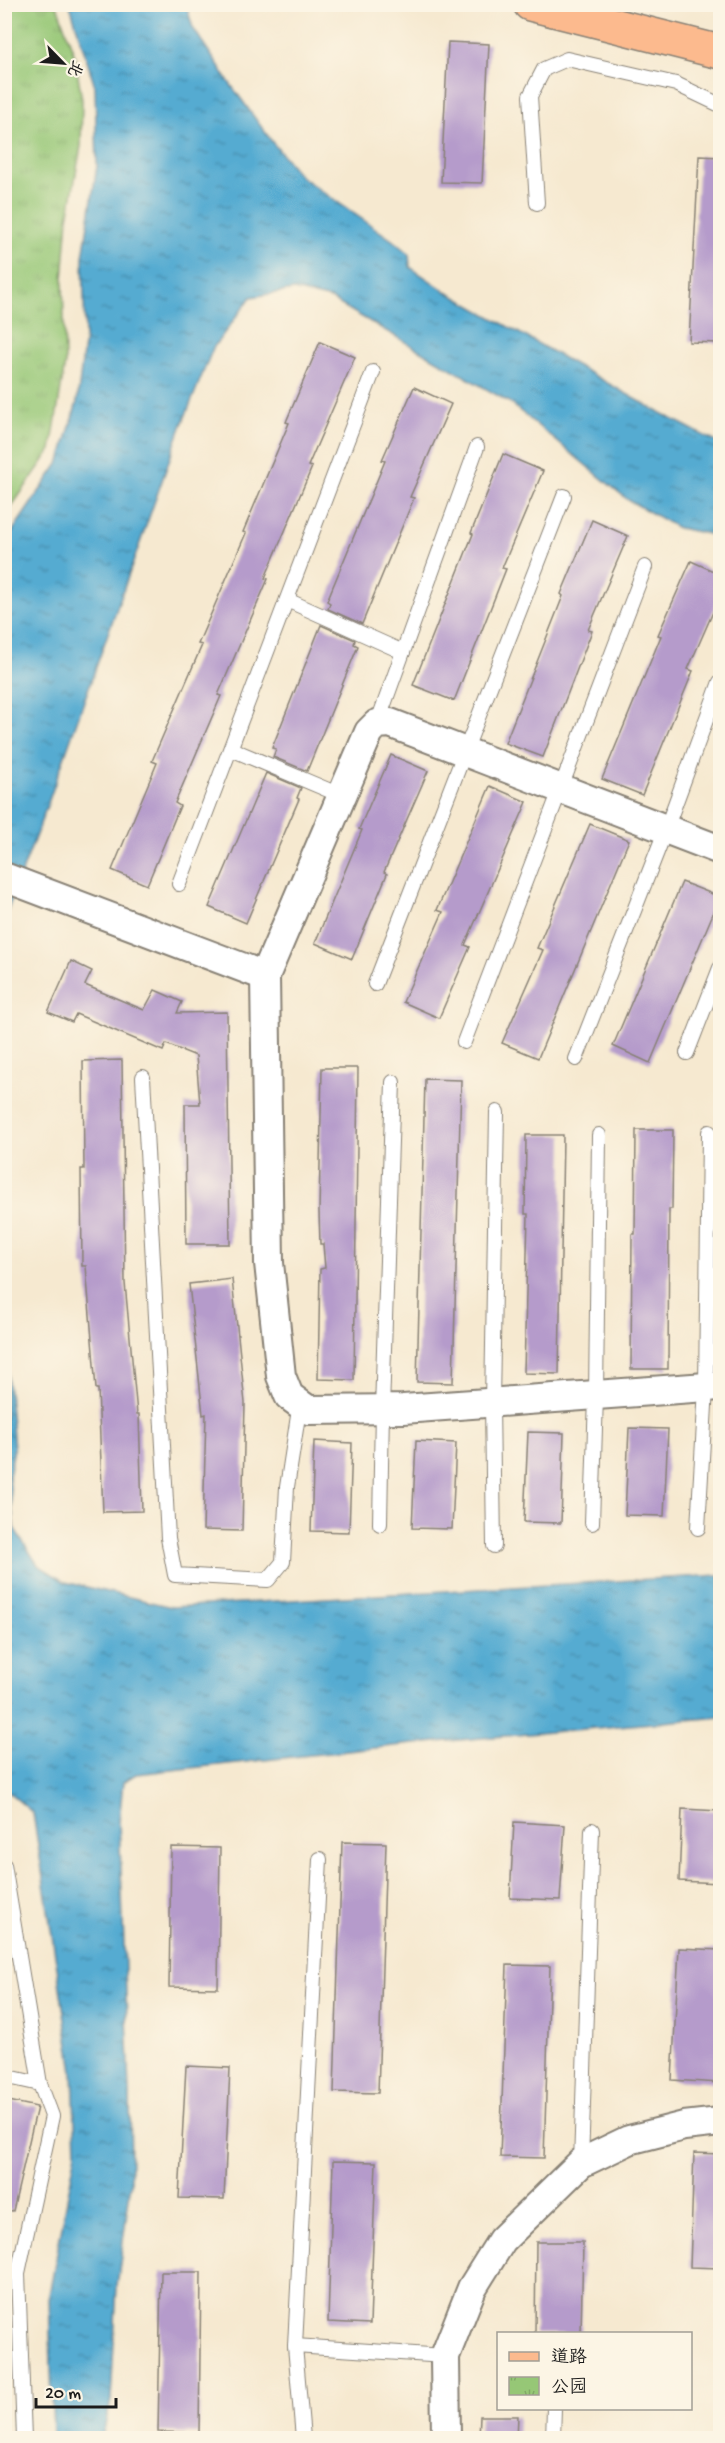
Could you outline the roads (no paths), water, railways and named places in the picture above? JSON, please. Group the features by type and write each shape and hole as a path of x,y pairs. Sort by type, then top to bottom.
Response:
{"main road":[{"path":"530,4 720,52"}],"street":[{"path":"713,1387 382,1409 308,1410 289,1396 281,1376 269,1263 265,976 340,795 369,732 377,724 390,723 720,850"},
{"path":"4,877 265,976"},
{"path":"446,2439 445,2356 472,2288 502,2240 581,2163 629,2140 684,2126 720,2122"}],"lane":[{"path":"537,203 530,96 544,69 567,59 676,84 720,105"},
{"path":"179,885 373,372"},
{"path":"377,724 477,447"},
{"path":"375,984 564,496"},
{"path":"464,1042 645,567"},
{"path":"287,600 403,652"},
{"path":"576,1059 666,829 720,682"},
{"path":"231,749 340,795"},
{"path":"687,1053 720,968"},
{"path":"143,1077 168,1538 175,1575 268,1580 283,1562 287,1487 300,1403"},
{"path":"380,1524 393,1082"},
{"path":"494,1546 492,1403 497,1112"},
{"path":"698,1528 713,1387 709,1132"},
{"path":"592,1523 599,1135"},
{"path":"581,2163 592,1830"},
{"path":"303,2439 295,2346 320,1859"},
{"path":"4,1866 40,2084 52,2116 18,2273 24,2439"},
{"path":"4,2076 40,2084"},
{"path":"4,2269 18,2273"},
{"path":"295,2346 445,2356"},
{"path":"553,2439 554,2410"}],"water":[{"path":"70,5 186,5 193,28 231,85 300,176 395,242 409,254 410,267 447,292 655,410 720,444 720,536 678,528 628,500 509,402 331,299 294,290 251,297 213,348 181,427 48,803 5,917 5,547 9,536 60,461 77,402 85,336 83,257 97,166 95,87"},
{"path":"5,1346 14,1448 9,1476 14,1528 38,1565 65,1582 172,1607 720,1575 720,1717 403,1745 136,1774 123,1782 119,1822 130,2090 131,2182 117,2286 111,2400 102,2438 53,2438 49,2295 76,2152 73,2071 33,1813 5,1789"}]}
